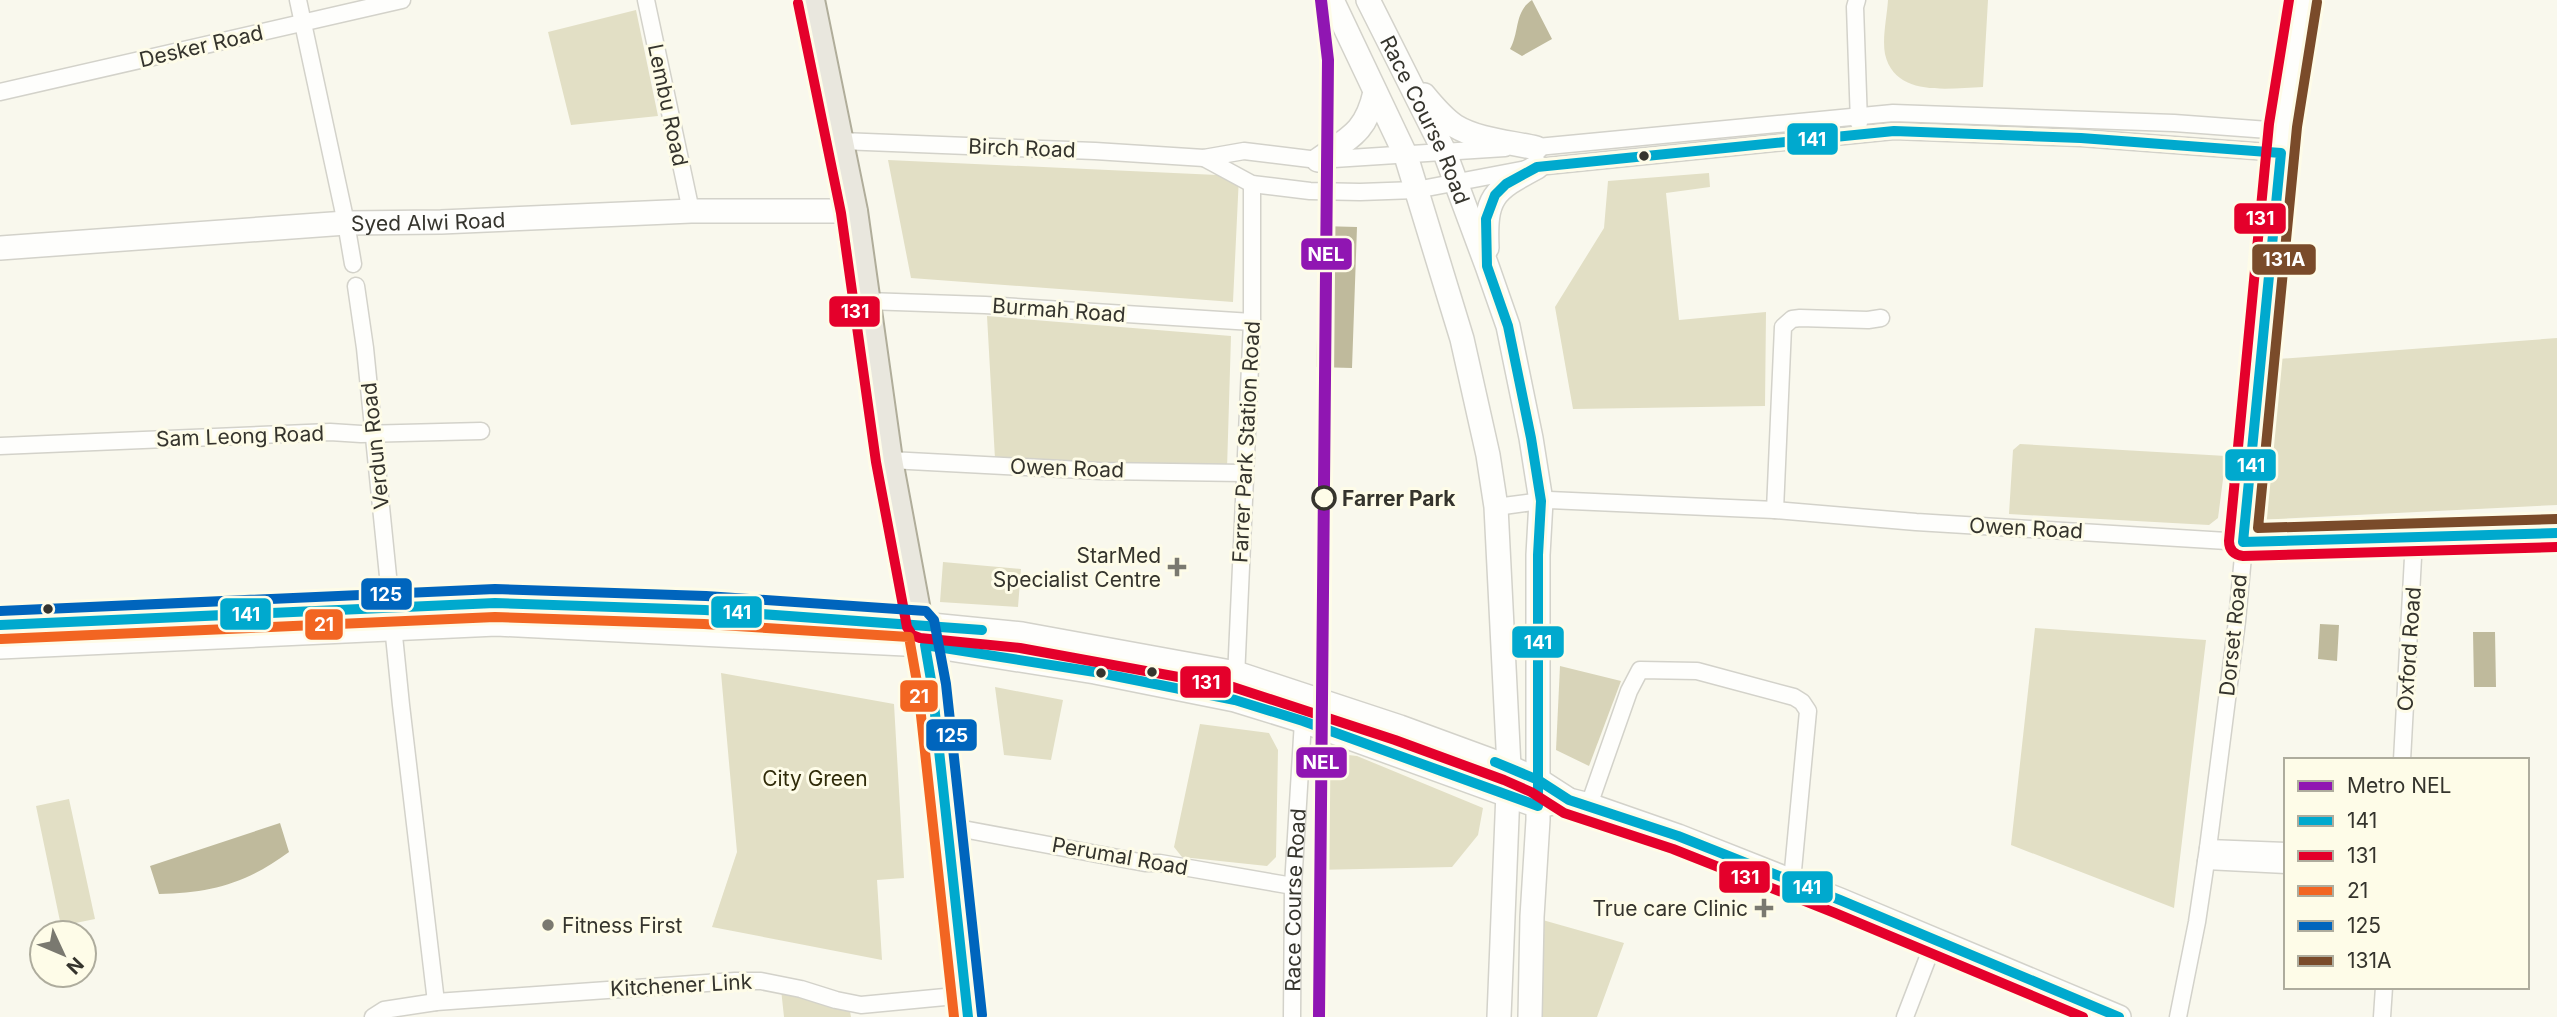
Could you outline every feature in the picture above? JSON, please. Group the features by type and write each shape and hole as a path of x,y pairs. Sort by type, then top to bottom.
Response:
{"main road":[{"path":"812,0 855,211 890,460 932,686 967,1006"}],"street":[{"path":"298,0 353,264"},
{"name":"Desker Road","path":"0,92 402,0"},
{"name":"Lembu Road","path":"646,0 691,211"},
{"name":"Race Course Road","path":"1332,0 1406,156 1462,339 1488,455 1496,507 1510,796 1499,1017"},
{"name":"Race Course Road","path":"1368,0 1445,153 1508,326 1531,438 1541,501 1538,555 1538,806 1530,1017"},
{"name":"Dorset Road","path":"2178,1017 2207,854 2236,621 2282,131 2303,0"},
{"path":"1854,2 1859,134"},
{"path":"1404,71 1436,110 1456,126 1536,158 1894,131 2081,138 2281,153"},
{"path":"1318,160 1361,129 1371,110 1374,92"},
{"path":"1487,266 1486,219 1495,195 1536,158 1859,115 1894,113 2186,123 2282,131"},
{"name":"Birch Road","path":"841,141 1204,158 1244,151 1318,160 1445,153 1536,158"},
{"name":"Birch Road","path":"1204,158 1252,184 1310,191 1416,190 1456,184 1536,158"},
{"name":"Farrer Park Station Road","path":"1235,700 1252,322 1252,184"},
{"name":"Syed Alwi Road","path":"0,248 346,223 413,223 691,211 855,211"},
{"name":"Verdun Road","path":"356,286 392,617"},
{"name":"Burmah Road","path":"866,301 985,305 1252,322"},
{"path":"1775,510 1783,327 1792,319 1868,320 1881,317"},
{"name":"Sam Leong Road","path":"0,446 330,432 481,431"},
{"name":"Owen Road","path":"890,460 1100,471 1244,473"},
{"name":"Owen Road","path":"1496,507 1541,501 1775,510 1916,522 2243,542 2557,533"},
{"name":"Oxford Road","path":"2402,758 2414,539"},
{"path":"0,625 392,617 496,624 1022,634 1236,673 1509,767 1579,802 1792,881 2119,1017"},
{"path":"0,647 392,617"},
{"path":"392,617 436,1002"},
{"path":"923,634 1235,700 1303,721 1538,806 1579,802"},
{"path":"1579,802 1640,670 1697,671 1794,697 1806,706 1808,711 1792,881"},
{"name":"Race Course Road","path":"1292,1017 1293,886 1303,721 1307,698"},
{"name":"Perumal Road","path":"947,826 1145,863 1160,863 1293,886"},
{"path":"2207,854 2284,851"},
{"path":"2207,854 2284,865"},
{"path":"1905,1017 1936,939"},
{"name":"Kitchener Link","path":"373,1017 384,1010 436,1002 734,981 761,981 861,1005 967,1006"},
{"path":"2382,1017 2384,989"}],"green space":[{"path":"1888,0 1988,0 1983,87 1940,89 1911,84 1900,78 1891,68 1884,48"},
{"path":"636,10 658,116 571,125 548,32"},
{"path":"888,160 1239,176 1233,302 911,278"},
{"path":"1709,173 1710,187 1666,193 1679,320 1766,312 1765,406 1573,409 1555,307 1604,228 1608,181"},
{"path":"987,316 1231,336 1227,469 995,459"},
{"path":"2557,338 2557,505 2258,520 2278,359"},
{"path":"2020,444 2226,456 2218,518 2209,525 2009,514 2013,450"},
{"path":"943,562 1021,569 1018,607 940,602"},
{"path":"2035,628 2206,640 2174,908 2011,845"},
{"name":"City Green","path":"721,673 894,704 904,878 877,880 882,960 712,927 737,852"},
{"path":"995,687 1063,700 1051,760 1004,755"},
{"path":"1200,724 1269,733 1278,750 1276,857 1267,866 1182,857 1174,847"},
{"path":"1323,752 1357,756 1483,808 1478,835 1452,867 1315,870"},
{"path":"69,799 95,919 60,919 36,806"},
{"path":"1532,917 1624,943 1597,1017 1530,1017"},
{"path":"781,989 849,1006 851,1017 784,1017"}],"shaded area":[{"path":"1532,0 1552,39 1522,56 1510,49 1522,10"},
{"path":"1321,226 1357,227 1352,368 1316,367"},
{"path":"2320,624 2339,625 2337,661 2318,659"},
{"path":"2473,632 2495,632 2496,687 2474,687"},
{"path":"1560,666 1621,681 1589,766 1556,750"},
{"path":"280,823 289,852 273,863 228,884 195,891 159,894 150,866"}],"metro line":[{"name":"NEL","path":"1319,1017 1328,60 1321,0"}],"transit line":[{"name":"131","path":"2289,0 2269,124 2229,541 2231,549 2243,556 2557,547"},
{"name":"131A","path":"2317,2 2297,127 2258,528 2557,519"},
{"name":"131","path":"798,3 841,213 876,462 907,627 912,635 1020,648 1233,687 1395,740 1504,780 1531,792 1564,813 1673,849 1835,913 2083,1017"},
{"name":"141","path":"968,1017 932,686 925,645 1095,672 1235,700 1303,721 1538,806 1538,555 1541,501 1508,326 1487,266 1486,219 1495,195 1506,184 1537,167 1894,131 2081,138 2281,153 2243,542 2557,533"},
{"name":"125","path":"0,611 495,589 706,596 926,611 934,620 946,684 982,1015"},
{"name":"141","path":"0,625 495,603 705,610 982,630"},
{"name":"21","path":"1,639 495,617 704,624 909,637 918,688 954,1017"},
{"name":"141","path":"1495,762 1538,780 1569,800 1678,836 1840,900 2119,1017"}],"place":[{"name":"Farrer Park","path":"1324,498"},
{"name":"StarMed Specialist Centre","path":"1177,567"},
{"name":"True care Clinic","path":"1764,908"},
{"name":"Fitness First","path":"548,925"}]}
